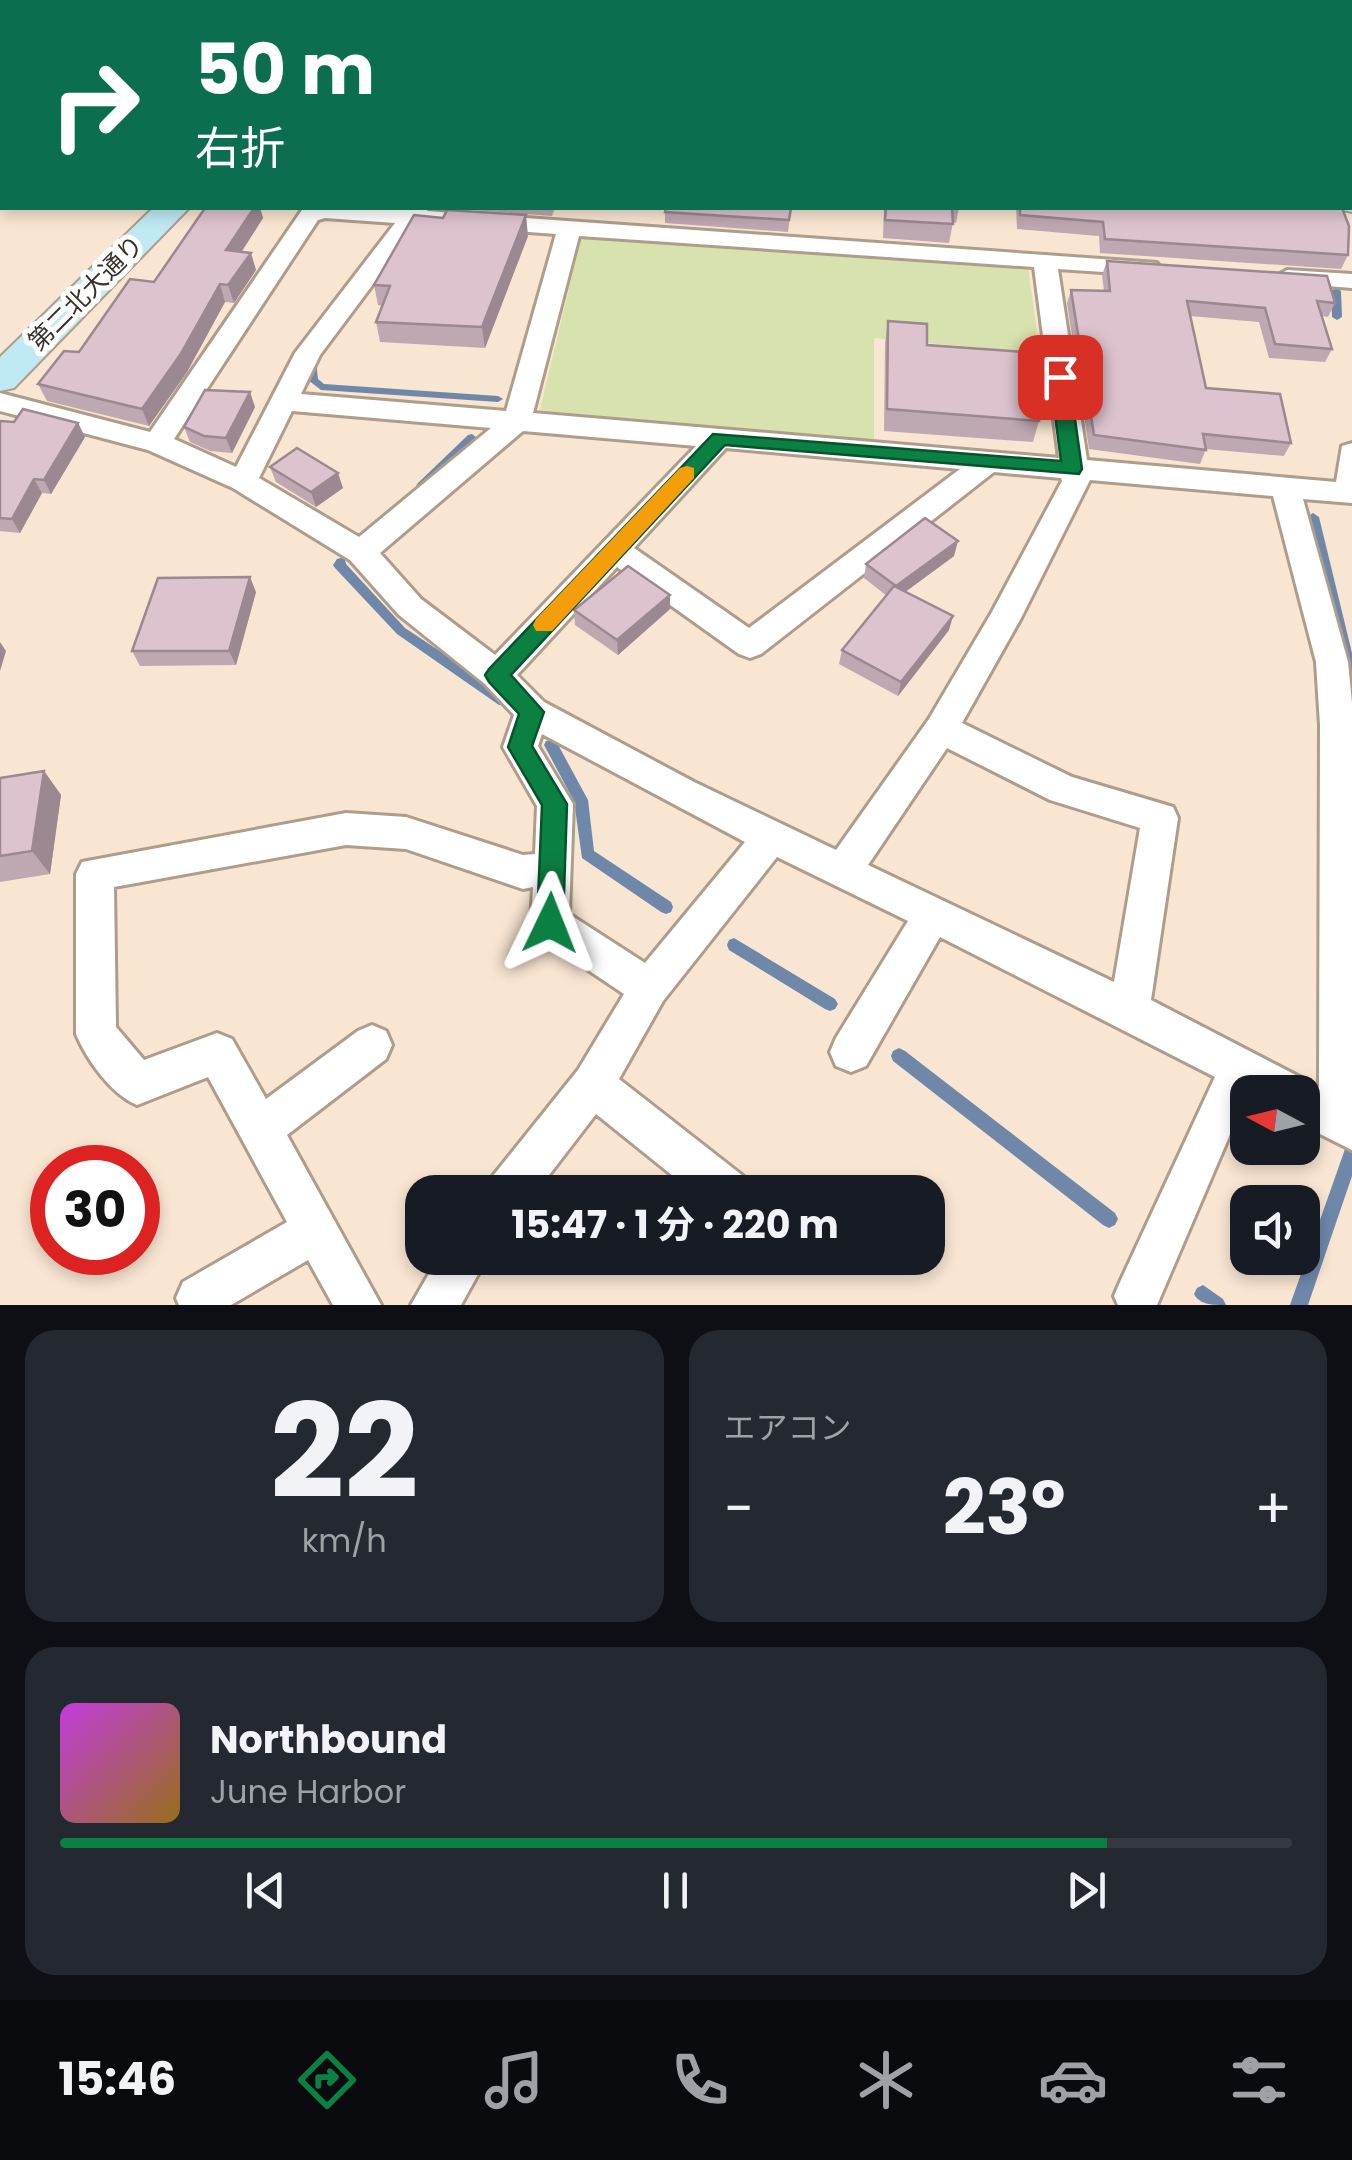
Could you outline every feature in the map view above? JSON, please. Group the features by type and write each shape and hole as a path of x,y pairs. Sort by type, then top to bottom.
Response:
{"street":[{"name":"第二北大通り","path":"0,379 170,210"},
{"path":"157,443 310,215 325,211 413,213 569,228 1164,269"},
{"path":"244,482 308,354 413,213"},
{"path":"361,552 517,421 569,228"},
{"path":"843,871 941,730 1076,481 1045,261"},
{"path":"1264,275 1352,281"},
{"path":"284,401 1351,493 1352,453"},
{"path":"0,402 157,443 244,482 361,552 410,607 497,675 532,712 1254,1075"},
{"path":"497,675 720,438"},
{"path":"616,550 750,645 988,462"},
{"path":"1285,487 1332,662 1336,725 1346,1125 1320,1111"},
{"path":"532,712 520,747 555,804 550,923 649,988"},
{"path":"941,730 1063,789 1160,818 1129,1010"},
{"path":"358,1305 217,1053 137,1084 96,1034 95,874 346,828 406,833 523,872 552,868"},
{"path":"523,1175 594,1085 649,988 772,836"},
{"path":"851,1052 932,914"},
{"path":"260,1129 372,1045"},
{"path":"1137,1296 1241,1068"},
{"path":"594,1085 706,1175"},
{"path":"199,1298 316,1230"},
{"path":"434,1305 453,1275"}],"green space":[{"path":"581,238 1028,268 1040,353 874,338 874,443 540,410"}],"building":[{"path":"204,210 253,210 226,250 251,253 228,285 220,284 180,355 142,409 38,384 64,351 79,352 130,279 154,282"},
{"path":"447,210 526,215 482,327 376,322 390,286 374,285 414,215 443,218"},
{"path":"666,210 791,210 789,220"},
{"path":"886,210 952,210 953,224 885,220"},
{"path":"1020,210 1343,210 1349,226 1348,255 1105,239 1103,222 1020,215"},
{"path":"1107,261 1327,276 1335,303 1317,301 1332,349 1275,344 1265,308 1187,301 1206,388 1280,394 1291,443 1203,434 1206,450 1094,435 1071,290 1110,291"},
{"path":"888,321 927,324 927,345 1051,354 1056,395 1035,378 1039,421 887,409"},
{"path":"205,390 250,392 226,438 204,436 184,427"},
{"path":"23,409 78,423 44,480 34,479 12,519 0,518 0,421 14,422"},
{"path":"297,448 338,473 311,492 270,467"},
{"path":"925,518 958,541 896,586 866,564"},
{"path":"628,566 670,595 617,640 574,610"},
{"path":"250,577 229,651 132,651 158,578"},
{"path":"894,586 953,616 901,682 842,650"},
{"path":"44,771 32,851 0,856 0,778"}],"waterway":[{"path":"1336,291 1337,317"},
{"path":"314,357 313,380 321,387 498,399"},
{"path":"422,486 472,438"},
{"path":"1313,517 1352,679"},
{"path":"341,562 339,565 401,631 504,701"},
{"path":"551,745 581,800 587,854 666,907"},
{"path":"734,945 830,1004"},
{"path":"899,1056 1109,1219"},
{"path":"1299,1305 1352,1152"},
{"path":"1203,1294 1217,1305"}],"slow traffic":[{"path":"544,625 687,473"}],"route":[{"path":"550,923 555,804 520,747 532,712 497,675 720,438 1072,469 1060,377"}]}
